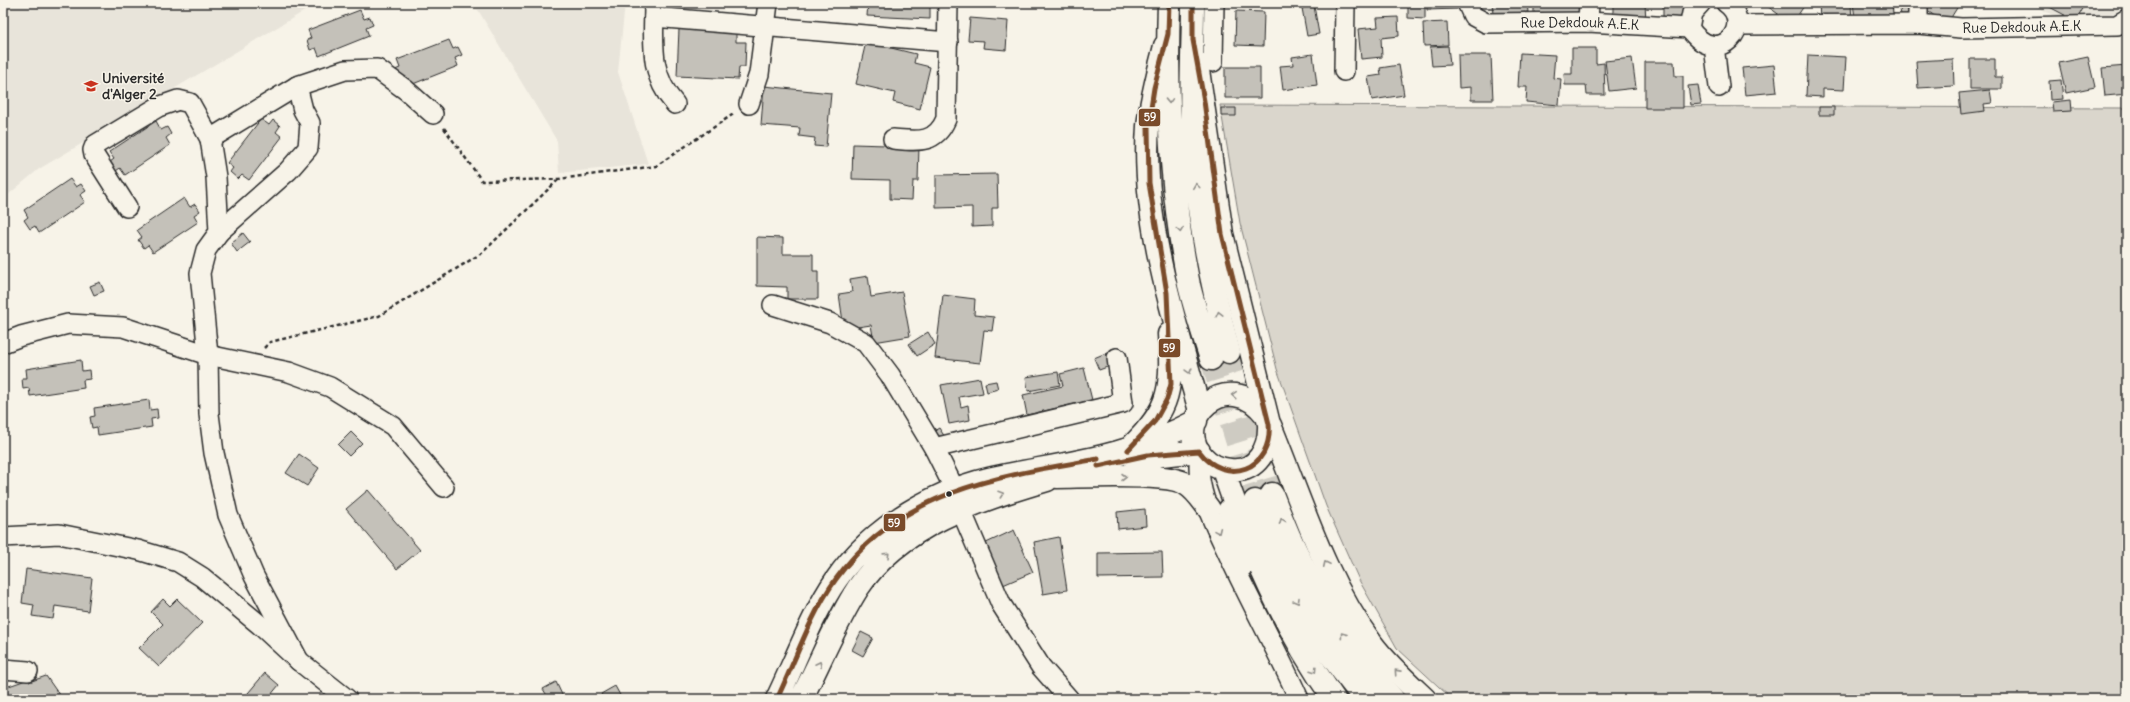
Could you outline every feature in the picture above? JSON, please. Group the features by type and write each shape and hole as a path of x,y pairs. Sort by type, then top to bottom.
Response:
{"main road":[{"path":"1169,3 1168,34 1170,124 1173,177 1180,233 1189,286 1220,355 1211,283 1196,188 1191,115 1193,3"},
{"path":"1168,34 1154,88 1148,127 1149,183 1167,293 1198,416 1194,431 1199,452 1208,462 1220,469 1236,471 1258,460 1266,450 1270,438 1268,420 1222,234 1210,155 1204,101 1193,40"},
{"path":"1128,450 1155,421 1167,399 1171,368 1167,293"},
{"path":"801,699 858,588 874,567 897,546 958,500 1000,476 1098,459 1163,437 1198,416 1208,403 1218,397 1228,394 1240,395 1250,399 1259,406 1268,420 1295,485 1315,541 1338,591 1373,645 1425,699"},
{"path":"777,699 824,600 836,580 870,540 912,510 958,500 1004,493 1057,477 1135,458 1199,452"},
{"path":"1220,469 1262,573 1310,663 1334,699"},
{"path":"1057,477 1159,477 1179,480 1196,492 1209,509"},
{"path":"1365,699 1342,671 1319,639 1292,592 1275,555 1264,497 1290,540 1335,624 1378,682 1393,699"}],"street":[{"path":"748,104 758,83 768,3"},
{"path":"892,139 923,140 930,138 943,126 947,110 948,3"},
{"path":"1213,62 1214,3"},
{"path":"1344,71 1345,3"},
{"path":"1588,22 1589,3"},
{"path":"1701,3 1692,13 1689,28 1698,40 1705,45 1714,46 1725,44 1734,36 1737,25 1736,15 1730,4"},
{"path":"1918,3 1918,24"},
{"name":"Rue Dekdouk A.E.K","path":"1470,9 1486,23 1588,22 1689,28"},
{"path":"675,104 661,85 656,72 654,58 654,10 766,26 948,42"},
{"name":"Rue Dekdouk A.E.K","path":"1737,25 1918,24 1961,28 2117,25 2126,21"},
{"path":"1714,46 1718,87"},
{"path":"210,139 297,86 346,70 377,69 406,90 434,114"},
{"path":"297,86 304,110 310,123 308,148 288,171 219,232 206,250 200,273 208,355 210,422 214,453 228,515 254,576 299,661"},
{"path":"127,207 94,155 93,150 95,145 158,106 178,100 190,104 210,139 216,177 219,232"},
{"path":"773,305 830,323 866,343 890,375 934,448 958,500 1001,604 1041,667 1069,699"},
{"path":"3,343 21,336 68,324 123,327 208,355 249,362 288,372 330,387 393,426 444,487"},
{"path":"934,448 1123,403 1117,358"},
{"path":"1199,452 1199,475 1209,509 1239,576 1299,699"},
{"path":"1220,469 1234,532 1248,570 1313,699"},
{"path":"3,537 59,534 138,550 178,562 202,576 260,625 299,661 347,699"},
{"path":"3,669 28,671"}],"path":[{"path":"434,114 482,181 559,179 656,166 748,104"},
{"path":"249,362 270,342 379,316 482,253 559,179"}],"shaded area":[{"name":"Université d'Alger 2","path":"3,3 318,3 39,169 3,199"},
{"path":"458,3 625,3 618,72 648,164 559,173 557,141 478,10"},
{"path":"2029,3 2117,3 2118,12 2072,25"},
{"path":"1220,105 2127,108 2127,699 1452,699 1397,648 1359,580 1326,506 1277,369 1240,223"}],"building":[{"path":"868,3 930,3 930,19 867,16"},
{"path":"1367,3 1390,3 1390,7 1367,6"},
{"path":"1427,3 1456,3 1457,9 1427,10"},
{"path":"1492,3 1527,3 1528,12 1493,14"},
{"path":"1534,3 1579,3 1579,19 1534,20"},
{"path":"1613,3 1645,3 1646,22 1613,22"},
{"path":"1763,3 1806,3 1792,24"},
{"path":"1819,3 1851,3 1852,23 1820,18"},
{"path":"1853,3 1892,3 1893,14 1855,18"},
{"path":"1899,3 1909,3 1911,13 1901,15"},
{"path":"1930,3 1960,3 1947,24 1926,10"},
{"path":"2042,3 2086,3 2076,21"},
{"path":"1408,4 1425,4 1425,19 1408,18"},
{"path":"1314,6 1319,34 1307,36 1302,8"},
{"path":"1663,6 1684,6 1684,23 1663,23"},
{"path":"360,10 364,19 370,17 373,25 366,28 369,36 319,56 316,48 310,50 307,40 311,38 308,30"},
{"path":"1236,11 1264,12 1263,46 1235,45"},
{"path":"1398,17 1399,36 1381,38 1382,57 1361,59 1358,29 1378,27 1377,18"},
{"path":"970,18 1008,21 1006,50 983,48 984,41 968,40"},
{"path":"1447,22 1448,45 1424,46 1423,23"},
{"path":"679,29 736,32 736,42 746,42 745,67 739,67 738,79 677,76"},
{"path":"449,40 453,49 458,47 462,55 455,58 458,66 408,86 399,80 395,70 400,68 397,60"},
{"path":"866,42 916,54 914,63 930,67 920,109 893,102 895,93 856,84"},
{"path":"1448,46 1450,65 1432,66 1430,47"},
{"path":"1572,48 1596,48 1596,64 1604,63 1605,95 1587,95 1586,85 1565,85 1564,74 1572,74"},
{"path":"1520,53 1555,55 1553,78 1561,79 1559,105 1526,102 1527,87 1518,87"},
{"path":"1313,54 1317,85 1283,90 1280,66 1293,65 1292,57"},
{"path":"1458,55 1491,55 1493,100 1471,100 1471,87 1459,88"},
{"path":"1808,55 1846,57 1844,90 1823,89 1823,97 1806,96"},
{"path":"2088,57 2095,87 2066,93 2059,63"},
{"path":"1632,58 1636,88 1609,91 1605,61"},
{"path":"1953,59 1954,86 1918,88 1916,61"},
{"path":"1970,59 1995,59 1995,77 2002,77 2002,89 1970,89"},
{"path":"1645,62 1674,62 1675,76 1683,76 1683,108 1645,108"},
{"path":"1399,65 1404,95 1372,100 1368,77 1381,75 1380,68"},
{"path":"1774,65 1777,92 1745,95 1742,68"},
{"path":"2127,66 2127,94 2105,96 2102,68"},
{"path":"1225,67 1260,67 1260,98 1225,98"},
{"path":"2061,80 2063,99 2050,100 2049,81"},
{"path":"1698,85 1701,104 1691,105 1688,86"},
{"path":"764,86 831,93 826,147 814,146 815,138 799,136 800,128 761,125"},
{"path":"1990,90 1992,103 1984,104 1985,111 1961,114 1959,93"},
{"path":"2071,100 2072,111 2053,112 2052,102"},
{"path":"1819,107 1834,107 1834,115 1819,115"},
{"path":"1221,108 1236,108 1236,116 1221,116"},
{"path":"261,119 269,125 273,120 280,126 276,132 282,137 249,180 242,175 238,179 230,172 233,168 227,163"},
{"path":"156,121 161,130 167,127 171,134 166,138 170,145 125,175 120,168 116,171 110,162 114,159 109,152"},
{"path":"853,144 919,146 918,181 913,181 912,200 890,199 890,180 852,179"},
{"path":"997,174 998,208 992,208 992,226 972,227 972,207 936,208 936,175"},
{"path":"70,179 76,187 81,184 86,191 80,195 85,202 39,233 35,226 30,229 24,220 28,217 24,210"},
{"path":"184,198 190,207 195,204 200,211 194,215 198,222 153,252 148,245 144,248 138,240 142,237 137,230"},
{"path":"243,233 250,242 237,252 231,243"},
{"path":"757,237 783,238 783,254 813,254 813,271 818,271 818,299 787,299 787,287 757,286"},
{"path":"868,276 871,297 902,292 910,336 874,342 871,325 844,329 839,294 852,292 850,279"},
{"path":"100,282 104,291 94,295 90,286"},
{"path":"943,295 975,299 974,315 994,317 992,331 984,330 980,363 935,358"},
{"path":"928,332 935,344 917,356 909,344"},
{"path":"1106,353 1110,366 1099,370 1094,358"},
{"path":"81,360 82,371 89,370 90,379 83,380 84,388 30,396 29,388 23,389 22,378 27,378 26,369"},
{"path":"1084,368 1092,400 1027,415 1023,395 1063,386 1060,374"},
{"path":"1058,372 1060,385 1028,391 1026,377"},
{"path":"980,378 983,393 959,397 961,407 968,405 970,420 949,424 941,385"},
{"path":"996,381 998,389 987,392 985,383"},
{"path":"149,400 150,410 157,409 158,418 151,419 152,427 98,435 97,427 92,428 90,417 95,416 94,408"},
{"path":"939,428 947,440 936,446 929,434"},
{"path":"351,432 362,443 349,456 338,445"},
{"path":"299,454 319,468 307,486 286,473"},
{"path":"368,490 420,550 397,569 346,509"},
{"path":"1145,509 1146,526 1118,529 1117,512"},
{"path":"1014,530 1033,572 1003,585 984,544"},
{"path":"1059,537 1067,590 1043,594 1034,542"},
{"path":"1162,552 1163,577 1098,578 1098,553"},
{"path":"26,569 92,578 88,611 55,606 53,619 32,616 34,605 22,603"},
{"path":"163,599 170,606 177,599 202,623 159,667 139,648 163,624 151,612"},
{"path":"861,632 873,638 863,656 852,650"},
{"path":"265,673 279,685 270,696 274,699 243,699"},
{"path":"46,676 62,699 3,699 3,688 35,677 29,682"},
{"path":"556,682 564,699 549,699 543,689"},
{"path":"615,686 622,699 604,699 601,694"},
{"path":"204,693 211,699 198,699"}],"tunnel":[{"path":"1229,352 1272,494"},
{"path":"1211,359 1255,501"}],"transit line":[{"name":"59","path":"1128,450 1155,421 1167,399 1171,384 1167,293 1149,183 1148,127 1154,88 1168,34 1169,3"},
{"name":"59","path":"1098,466 1148,455 1199,451 1210,462 1222,468 1234,470 1246,468 1256,462 1264,453 1268,440 1269,424 1222,234 1204,101 1193,40 1193,3"},
{"name":"59","path":"777,699 818,607 836,579 861,549 889,526 920,507 953,492 988,481 1061,465 1098,459"}],"place":[{"name":"Université d'Alger 2","path":"91,86"}]}
